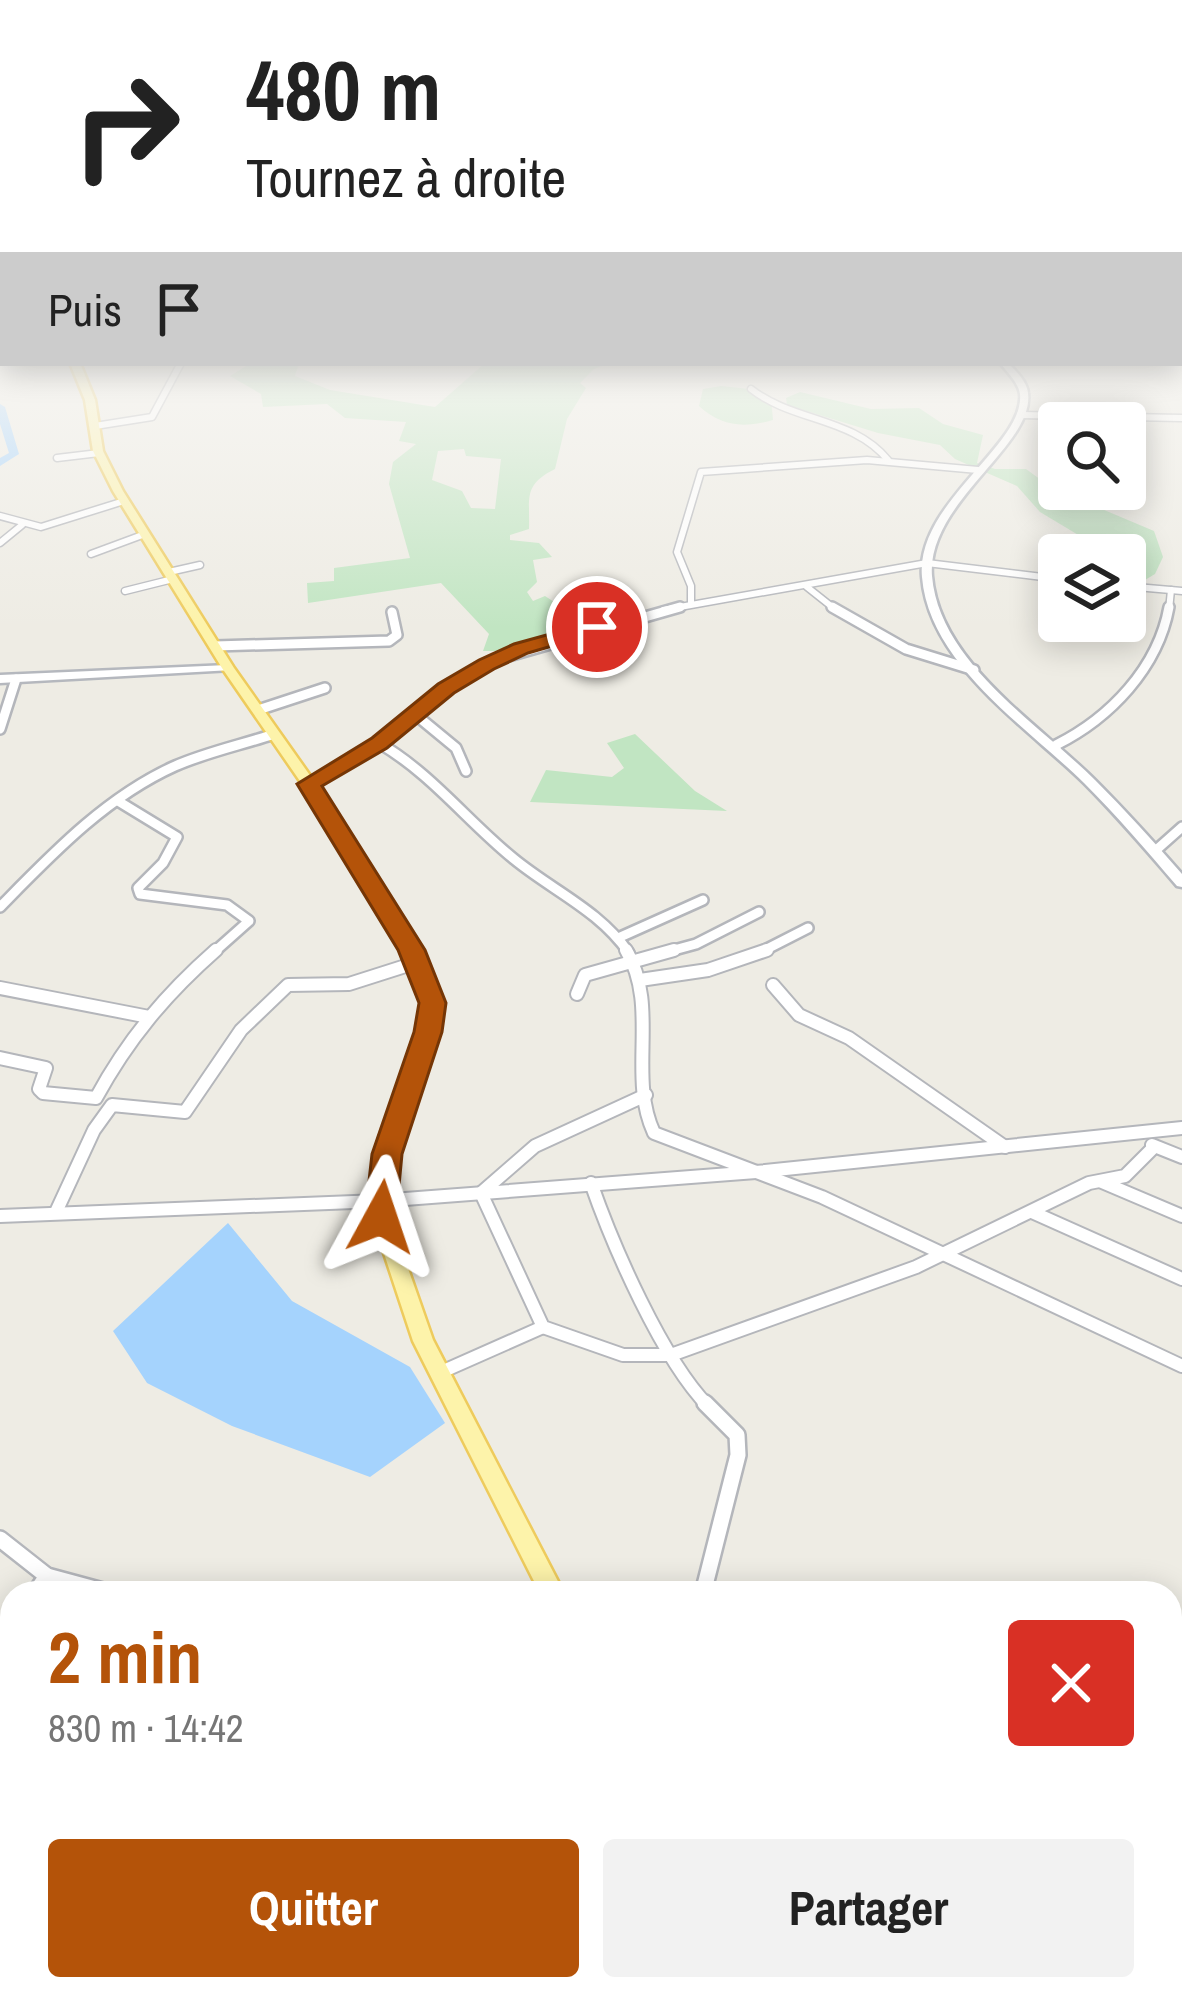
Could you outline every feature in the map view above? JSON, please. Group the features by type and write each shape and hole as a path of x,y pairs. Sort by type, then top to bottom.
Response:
{"main road":[{"path":"97,441 124,501 228,668 309,784 418,962 431,996 432,1017 392,1136 379,1201 408,1306 546,1581"}],"street":[{"path":"871,441 888,460"},
{"path":"1000,441 948,511 927,563 946,634 974,670 1182,883"},
{"path":"57,458 99,453"},
{"path":"691,604 692,590 676,552 701,472 888,460 978,470"},
{"path":"3,519 41,527 124,501"},
{"path":"0,543 22,525"},
{"path":"91,554 145,534"},
{"path":"309,784 380,743 451,685 521,649 691,604 927,563 1038,576"},
{"path":"125,591 200,565"},
{"path":"807,587 845,620 884,642 974,670"},
{"path":"1056,750 1056,745 1088,730 1136,684 1176,591 1146,588"},
{"path":"214,646 389,641 397,635 392,612"},
{"path":"0,679 228,668"},
{"path":"0,730 16,679"},
{"path":"258,710 325,688"},
{"path":"416,715 456,748 466,771"},
{"path":"0,908 118,801 181,764 274,734"},
{"path":"380,743 440,784 499,847 555,890 592,911 618,938 635,964 647,1016 647,1120 654,1133 822,1197 1182,1366"},
{"path":"0,1058 46,1067 39,1089 43,1093 94,1099 172,987 249,920 224,904 170,902 140,894 138,888 163,863 177,837 118,801"},
{"path":"1155,851 1182,827"},
{"path":"618,938 703,900"},
{"path":"577,994 581,977 697,944 759,912"},
{"path":"640,980 727,969 755,959 808,928"},
{"path":"56,1212 94,1130 112,1105 185,1112 241,1030 288,985 355,983 418,962"},
{"path":"773,985 799,1015 849,1038 1008,1149"},
{"path":"0,988 81,1006 99,1003 148,1017"},
{"path":"481,1192 523,1153 646,1095"},
{"path":"0,1216 379,1201 756,1172 1182,1128"},
{"path":"1137,1133 1154,1147 1182,1157"},
{"path":"439,1372 543,1327 623,1355 671,1355 943,1255 1099,1181 1125,1176 1154,1147"},
{"path":"1099,1181 1182,1216"},
{"path":"591,1183 618,1259 635,1282 671,1355 695,1394 731,1426 740,1444 706,1581"},
{"path":"481,1192 543,1327"},
{"path":"1032,1212 1182,1279"},
{"path":"0,1539 47,1576 66,1581"},
{"path":"43,1581 47,1576"}],"green space":[{"path":"401,441 562,441 555,469 530,493 529,529 510,535 510,540 539,543 552,557 533,560 537,582 527,592 533,601 545,596 592,627 498,658 495,651 483,651 489,634 441,583 308,603 307,583 334,581 334,568 410,558 389,484 393,462 416,444","holes":["464,449 466,456 501,459 495,509 471,508 462,491 432,480 438,451"]},
{"path":"921,441 982,441 977,463 995,469 1026,469 1038,478 1038,510 1017,486 955,459 940,445"},
{"path":"1104,510 1154,531 1163,557 1155,574 1146,579 1146,534 1077,534 1040,512"},
{"path":"635,734 695,791 727,811 530,802 546,770 612,777 624,768 607,743"}],"water":[{"path":"228,1223 292,1301 410,1367 445,1423 370,1477 232,1426 147,1383 113,1331"}],"waterway":[{"path":"0,463 14,454 10,441"}],"route":[{"path":"381,1217 387,1154 428,1032 433,1003 412,950 309,784 380,743 446,688 487,665 521,649 597,627"}]}
